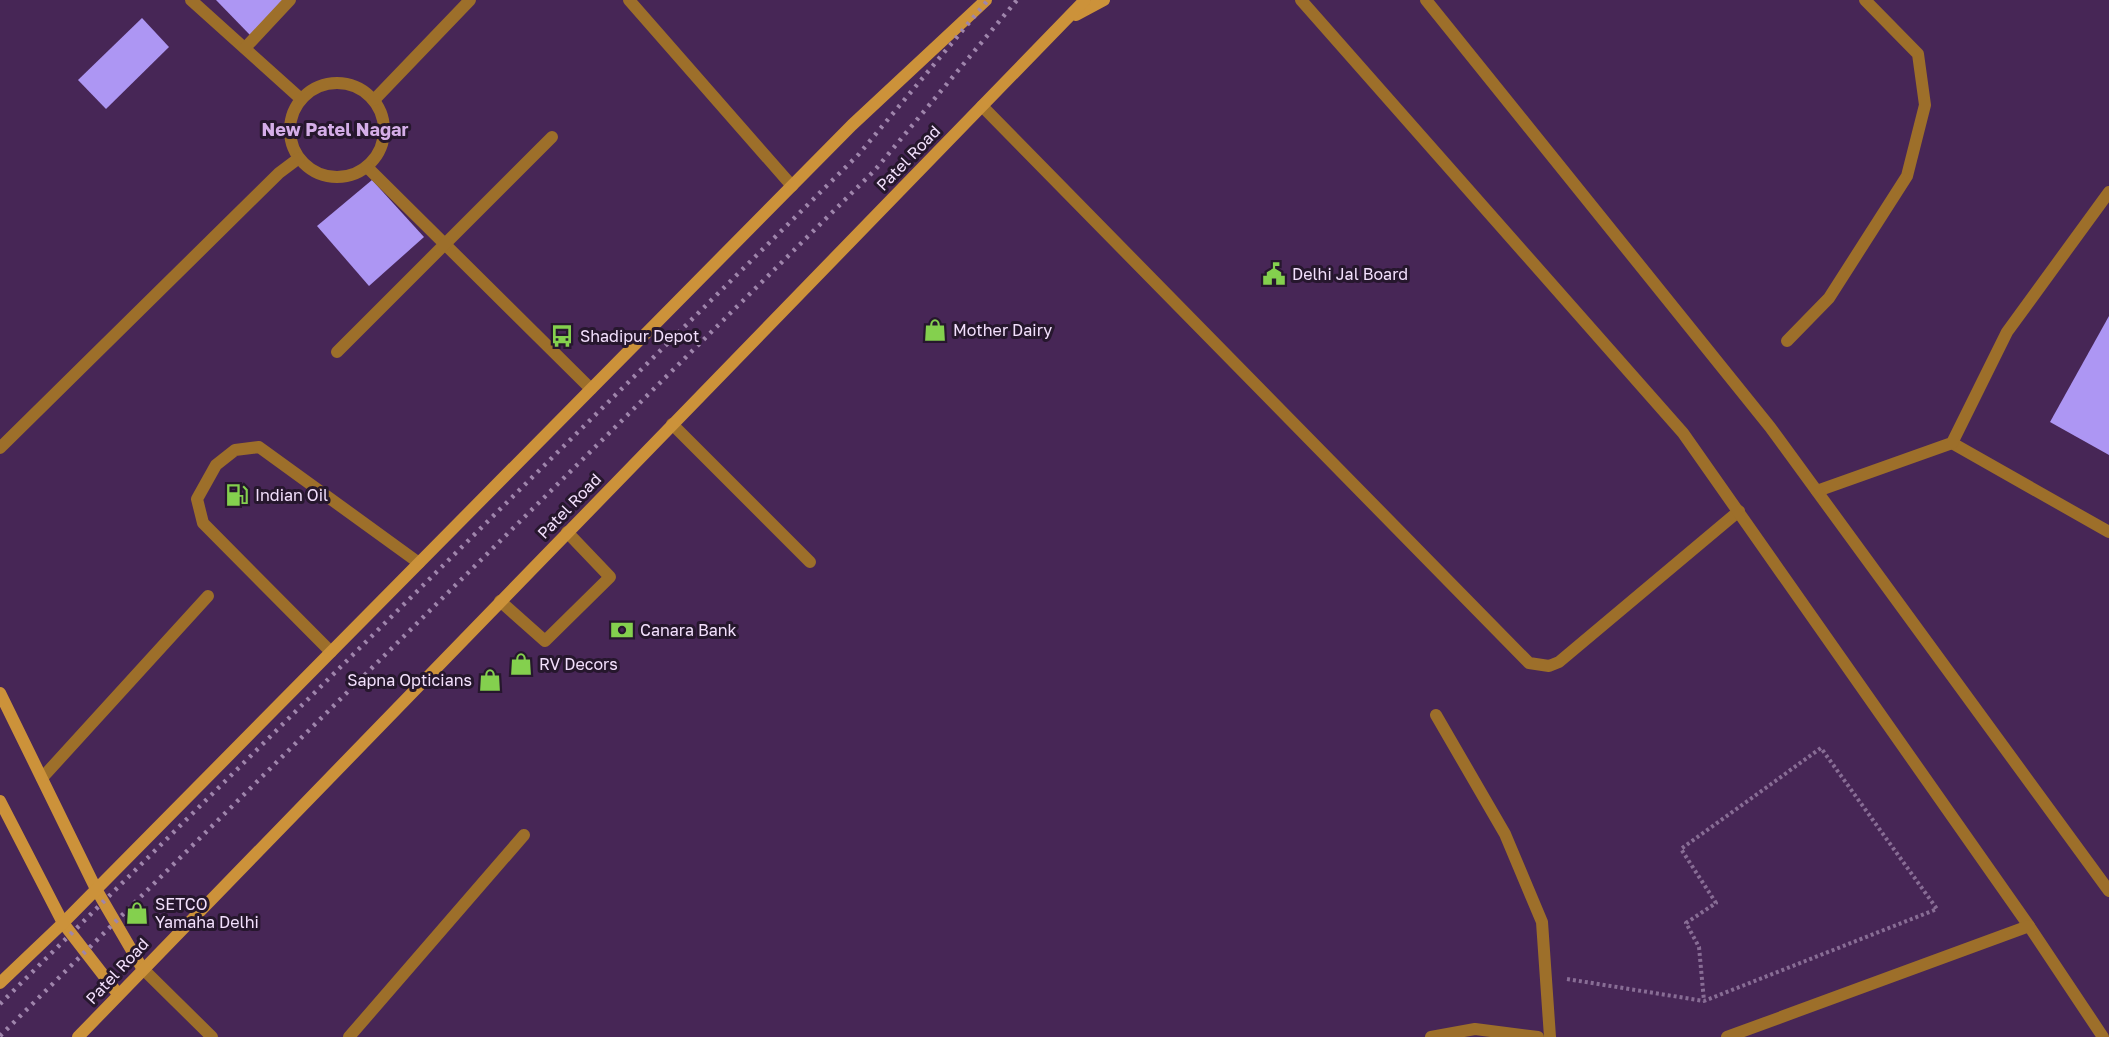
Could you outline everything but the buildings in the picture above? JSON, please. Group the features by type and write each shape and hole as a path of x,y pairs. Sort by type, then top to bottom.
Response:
{"main road":[{"path":"0,983 63,923 852,125 986,0"},
{"name":"Patel Road","path":"78,1037 142,968 1085,0"},
{"path":"1064,22 1104,0"},
{"path":"0,693 96,889 142,968"},
{"path":"0,801 63,923 118,994"}],"street":[{"path":"191,0 301,99"},
{"path":"245,48 290,0"},
{"path":"374,100 470,0"},
{"path":"629,0 792,186"},
{"path":"1301,0 1683,433 2030,926 2103,1037"},
{"path":"1426,0 1770,427 2109,891"},
{"path":"1787,341 1829,298 1907,176 1925,105 1918,54 1865,0"},
{"path":"338,83 351,85 374,100 384,128 382,144 367,166 352,174 337,177 310,169 292,144 290,129 293,113 301,99 324,85 338,83"},
{"path":"982,106 1529,663 1550,666 1559,662 1739,511"},
{"path":"337,352 552,137"},
{"path":"0,448 279,173 300,158"},
{"path":"367,166 591,389"},
{"path":"1817,491 1952,442 2007,332 2109,192"},
{"path":"672,424 810,562"},
{"path":"1952,442 2109,532"},
{"path":"331,652 203,523 197,499 216,465 235,450 259,447 419,563"},
{"path":"500,601 545,641 610,577 567,532"},
{"path":"42,778 208,596"},
{"path":"1436,716 1505,834 1542,922 1550,1037"},
{"path":"349,1037 524,835"},
{"path":"1727,1037 2030,926"},
{"path":"142,968 212,1037"},
{"path":"1431,1037 1475,1029 1539,1037"}],"path":[{"path":"1546,976 1704,1001 1936,909 1821,748 1681,849 1716,903 1686,923 1699,947 1704,1001"}],"railway":[{"path":"0,1004 859,154 988,0"},
{"path":"0,1036 875,170 1017,0"}],"place":[{"name":"Delhi Jal Board","path":"1274,274"},
{"name":"Mother Dairy","path":"935,330"},
{"name":"Shadipur Depot","path":"562,336"},
{"name":"Indian Oil","path":"237,495"},
{"name":"Canara Bank","path":"622,630"},
{"name":"RV Decors","path":"521,664"},
{"name":"Sapna Opticians","path":"490,680"},
{"name":"SETCO Yamaha Delhi","path":"137,913"}],"district":[{"name":"New Patel Nagar","path":"335,129"}]}
